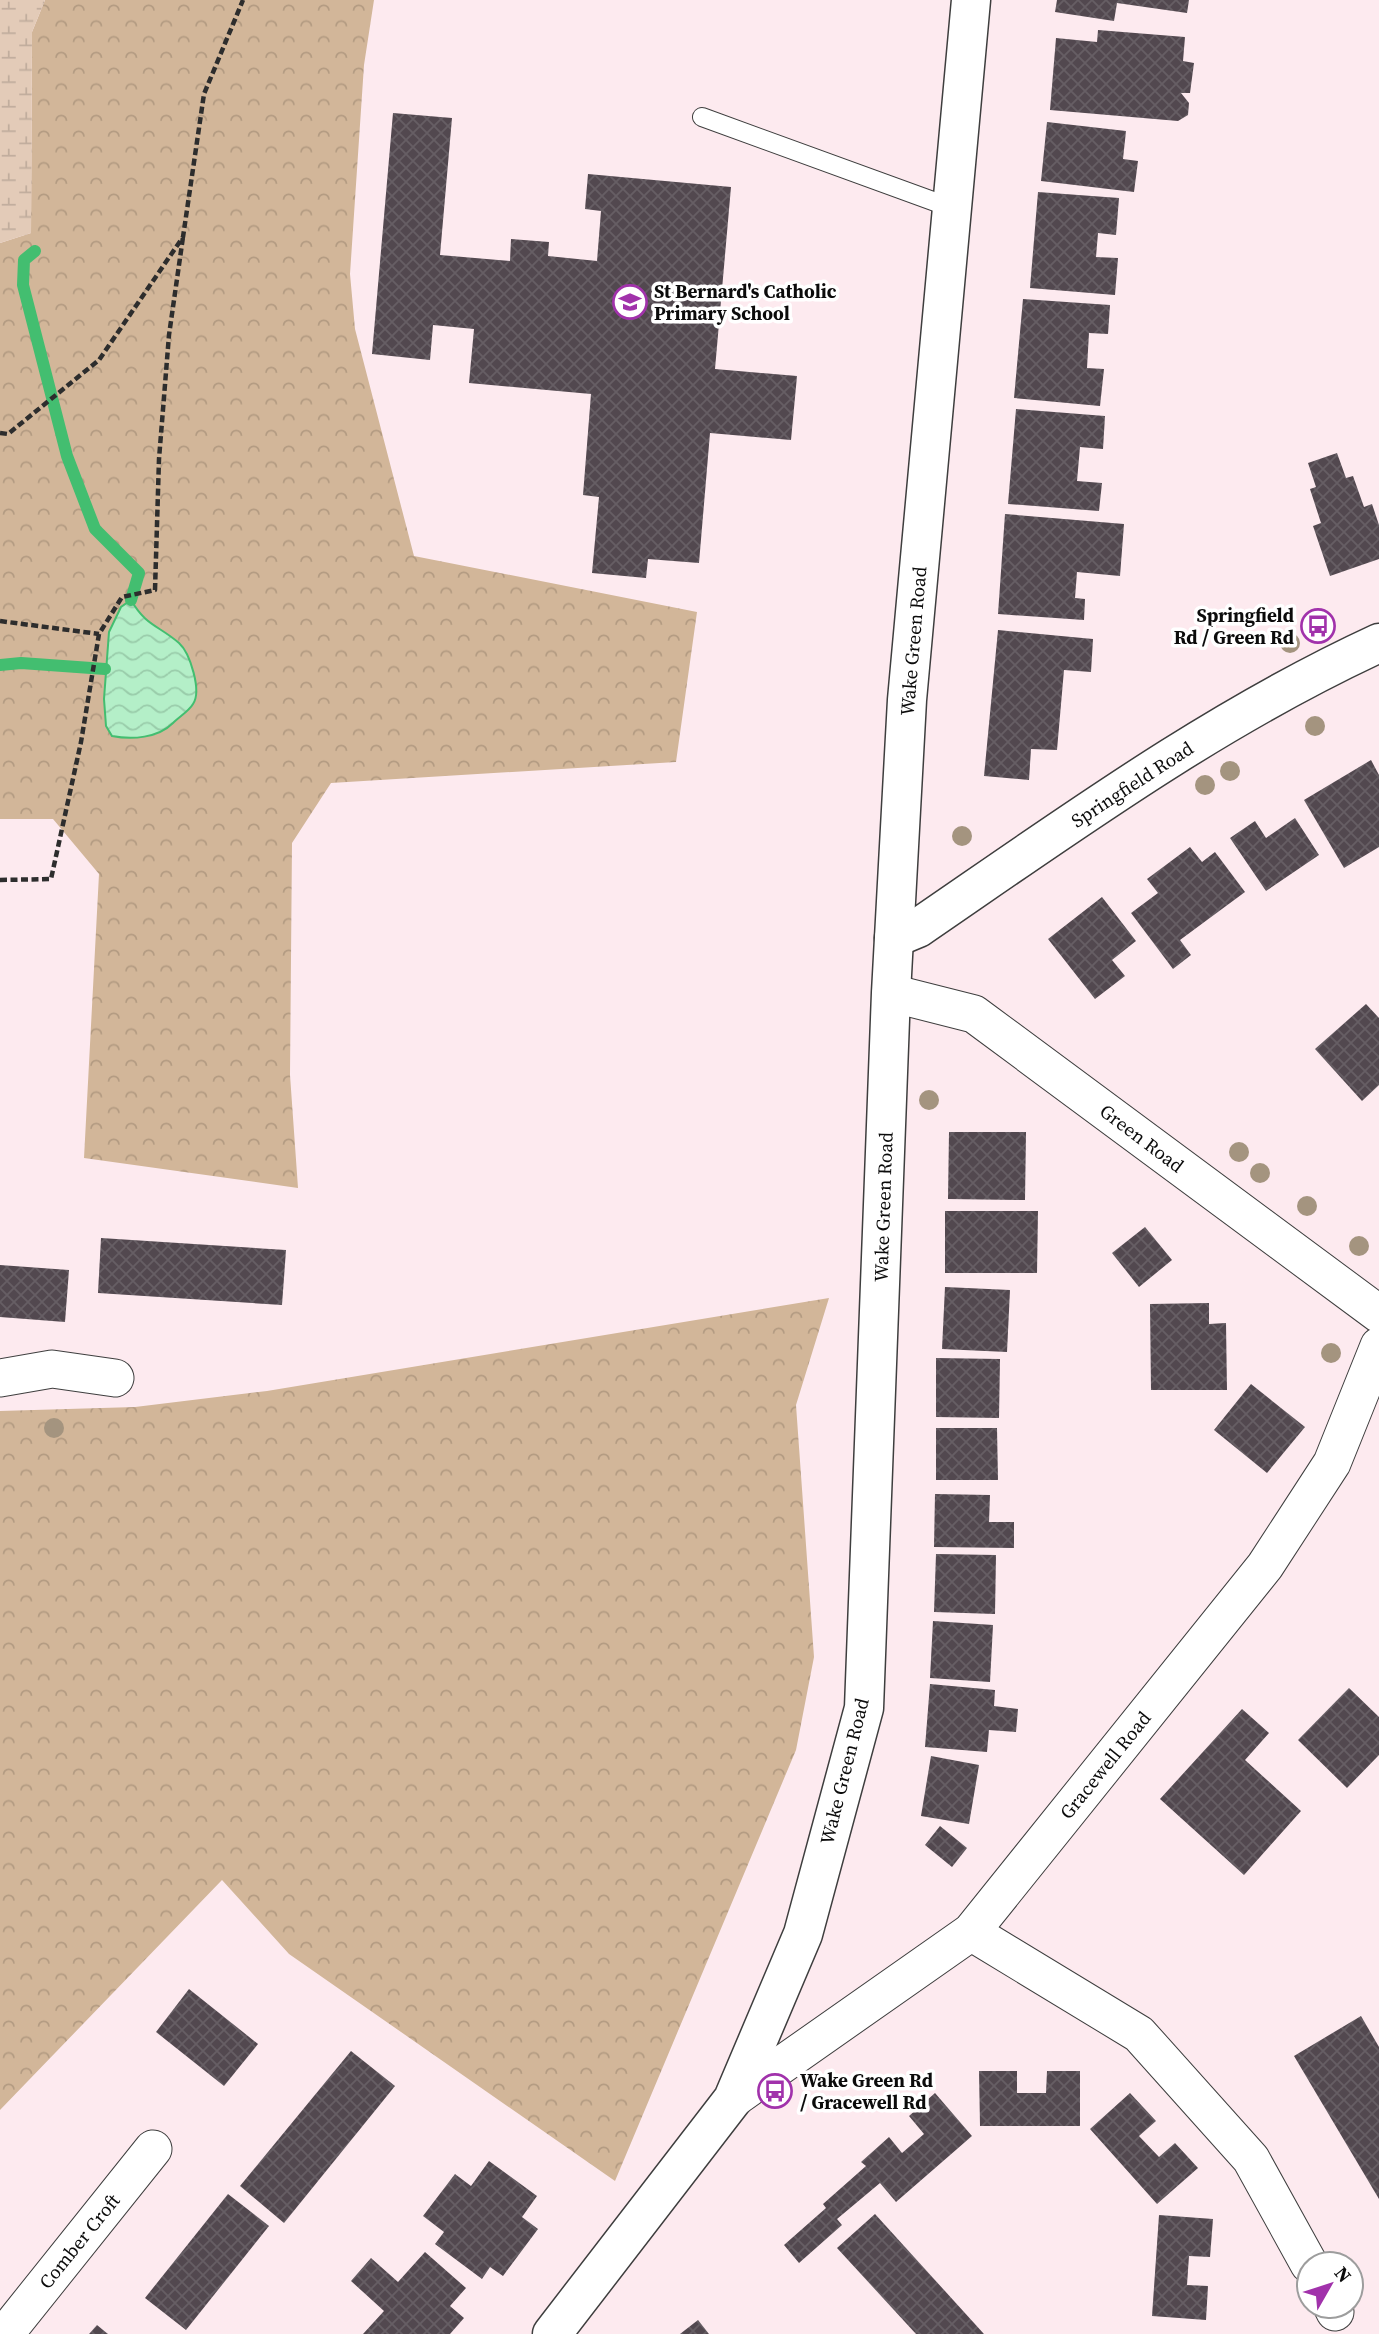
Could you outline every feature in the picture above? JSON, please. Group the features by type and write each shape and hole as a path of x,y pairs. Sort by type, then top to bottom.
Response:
{"street":[{"name":"Wake Green Road","path":"552,2334 733,2099 803,1934 864,1708 891,993 907,700 971,0"},
{"name":"Springfield Road","path":"894,939 918,928 1144,774 1314,673 1379,643"},
{"name":"Green Road","path":"891,993 974,1014 1379,1314"},
{"name":"Gracewell Road","path":"733,2099 971,1932 1265,1566 1332,1464 1379,1346"},
{"path":"0,1378 52,1369 115,1378"},
{"path":"971,1932 1139,2034 1251,2159 1301,2250"},
{"name":"Comber Croft","path":"5,2334 153,2149"}],"lane":[{"path":"702,117 952,208"}],"path":[{"path":"0,880 51,879 81,742 99,634 122,597 155,590 159,459 169,335 204,94 243,0"},
{"path":"0,433 8,434 99,360 183,237"},
{"path":"0,621 99,634"}],"green space":[{"path":"0,0 45,0 32,32 31,233 0,243"},
{"path":"45,0 374,0 364,65 350,274 355,329 414,556 697,612 676,762 331,783 292,843 290,1075 298,1188 84,1158 99,874 53,819 0,819 0,243 31,233 32,32","holes":["141,617 169,636 150,736"]},
{"path":"829,1298 796,1405 814,1657 796,1750 615,2181 289,1954 222,1880 0,2110 0,1411 135,1407 267,1391"}],"water":[{"path":"131,600 147,620 183,648 194,672 196,690 191,707 167,728 152,735 128,738 112,736 106,726 104,699 109,632 121,607"}],"building":[{"path":"1057,0 1189,0 1187,13 1117,3 1114,21 1055,12"},
{"path":"1098,30 1185,37 1183,61 1194,63 1190,93 1181,93 1189,103 1188,115 1178,121 1050,110 1056,38 1097,42"},
{"path":"393,113 452,118 440,255 510,261 511,239 549,242 548,256 597,261 601,211 585,209 588,174 731,187 715,369 797,376 791,440 710,433 699,563 648,559 646,578 592,573 599,497 583,495 591,394 469,383 474,329 433,325 430,360 372,354"},
{"path":"1047,122 1126,131 1123,159 1138,161 1134,192 1041,181"},
{"path":"1038,192 1119,198 1116,235 1098,233 1096,257 1118,258 1115,295 1030,288"},
{"path":"1023,299 1110,305 1108,334 1089,333 1087,368 1104,369 1100,406 1014,398"},
{"path":"1016,409 1105,416 1103,449 1080,447 1077,481 1102,483 1099,511 1008,504"},
{"path":"1337,453 1346,478 1353,476 1364,507 1372,504 1379,525 1379,559 1330,576 1313,526 1321,523 1310,489 1316,487 1308,463"},
{"path":"1005,514 1124,524 1120,576 1077,572 1075,598 1085,599 1084,620 998,614"},
{"path":"998,630 1093,639 1091,672 1064,670 1057,750 1031,749 1029,780 984,776"},
{"path":"1371,760 1379,775 1379,847 1344,868 1304,800"},
{"path":"1295,818 1319,855 1266,891 1230,838 1255,821 1266,838"},
{"path":"1190,847 1202,862 1215,852 1245,892 1180,940 1191,955 1173,969 1131,913 1158,893 1147,879"},
{"path":"1102,897 1136,941 1112,960 1125,976 1095,999 1048,939"},
{"path":"1366,1004 1379,1018 1379,1085 1362,1101 1315,1049"},
{"path":"949,1132 1026,1132 1025,1200 948,1199"},
{"path":"945,1211 1038,1211 1037,1273 945,1273"},
{"path":"1145,1227 1172,1260 1139,1287 1112,1253"},
{"path":"101,1238 286,1250 282,1305 98,1293"},
{"path":"0,1265 69,1270 65,1322 0,1317"},
{"path":"945,1287 1010,1290 1007,1352 942,1349"},
{"path":"1209,1303 1209,1324 1226,1323 1227,1390 1151,1390 1150,1304"},
{"path":"936,1358 1000,1359 999,1418 936,1417"},
{"path":"1251,1384 1305,1427 1267,1473 1214,1430"},
{"path":"936,1428 997,1428 998,1480 936,1480"},
{"path":"935,1494 990,1495 989,1522 1014,1522 1014,1548 934,1547"},
{"path":"936,1554 996,1555 995,1614 934,1612"},
{"path":"933,1621 993,1625 990,1682 930,1678"},
{"path":"930,1684 995,1690 994,1706 1018,1709 1016,1732 989,1730 987,1752 925,1747"},
{"path":"1349,1688 1379,1717 1379,1755 1347,1788 1298,1740"},
{"path":"1242,1709 1269,1733 1245,1760 1301,1811 1244,1875 1160,1799"},
{"path":"931,1756 979,1765 969,1824 921,1816"},
{"path":"940,1826 967,1848 952,1867 925,1845"},
{"path":"189,1989 258,2044 224,2086 156,2032"},
{"path":"1361,2016 1379,2047 1379,2199 1294,2056"},
{"path":"351,2051 395,2086 284,2223 240,2186"},
{"path":"979,2071 1017,2071 1017,2093 1046,2093 1047,2071 1080,2071 1080,2126 980,2126"},
{"path":"935,2093 972,2136 896,2202 880,2183 837,2219 842,2225 799,2263 784,2245 826,2208 823,2204 866,2166 861,2162 889,2137 902,2153 924,2134 909,2116"},
{"path":"1130,2093 1156,2121 1139,2136 1159,2157 1175,2143 1198,2168 1157,2204 1090,2129"},
{"path":"489,2161 537,2196 522,2217 538,2229 503,2276 490,2267 482,2279 435,2244 444,2232 423,2216 455,2174 471,2186"},
{"path":"228,2194 269,2226 186,2330 145,2298"},
{"path":"875,2214 984,2334 916,2334 837,2248"},
{"path":"1159,2215 1213,2219 1210,2257 1189,2256 1187,2285 1208,2286 1206,2320 1152,2316"},
{"path":"425,2252 466,2288 450,2306 464,2318 450,2334 363,2334 384,2311 351,2281 371,2258 398,2282"},
{"path":"698,2320 709,2334 680,2334"},
{"path":"97,2325 108,2334 89,2334"}],"waterway":[{"path":"35,251 24,260 23,285 67,456 95,529 139,573 131,600"},
{"path":"0,665 21,663 105,669"}],"place":[{"name":"St Bernard's Catholic Primary School","path":"630,302"},
{"name":"Springfield Rd / Green Rd","path":"1318,626"},
{"name":"Wake Green Rd / Gracewell Rd","path":"775,2091"}]}
